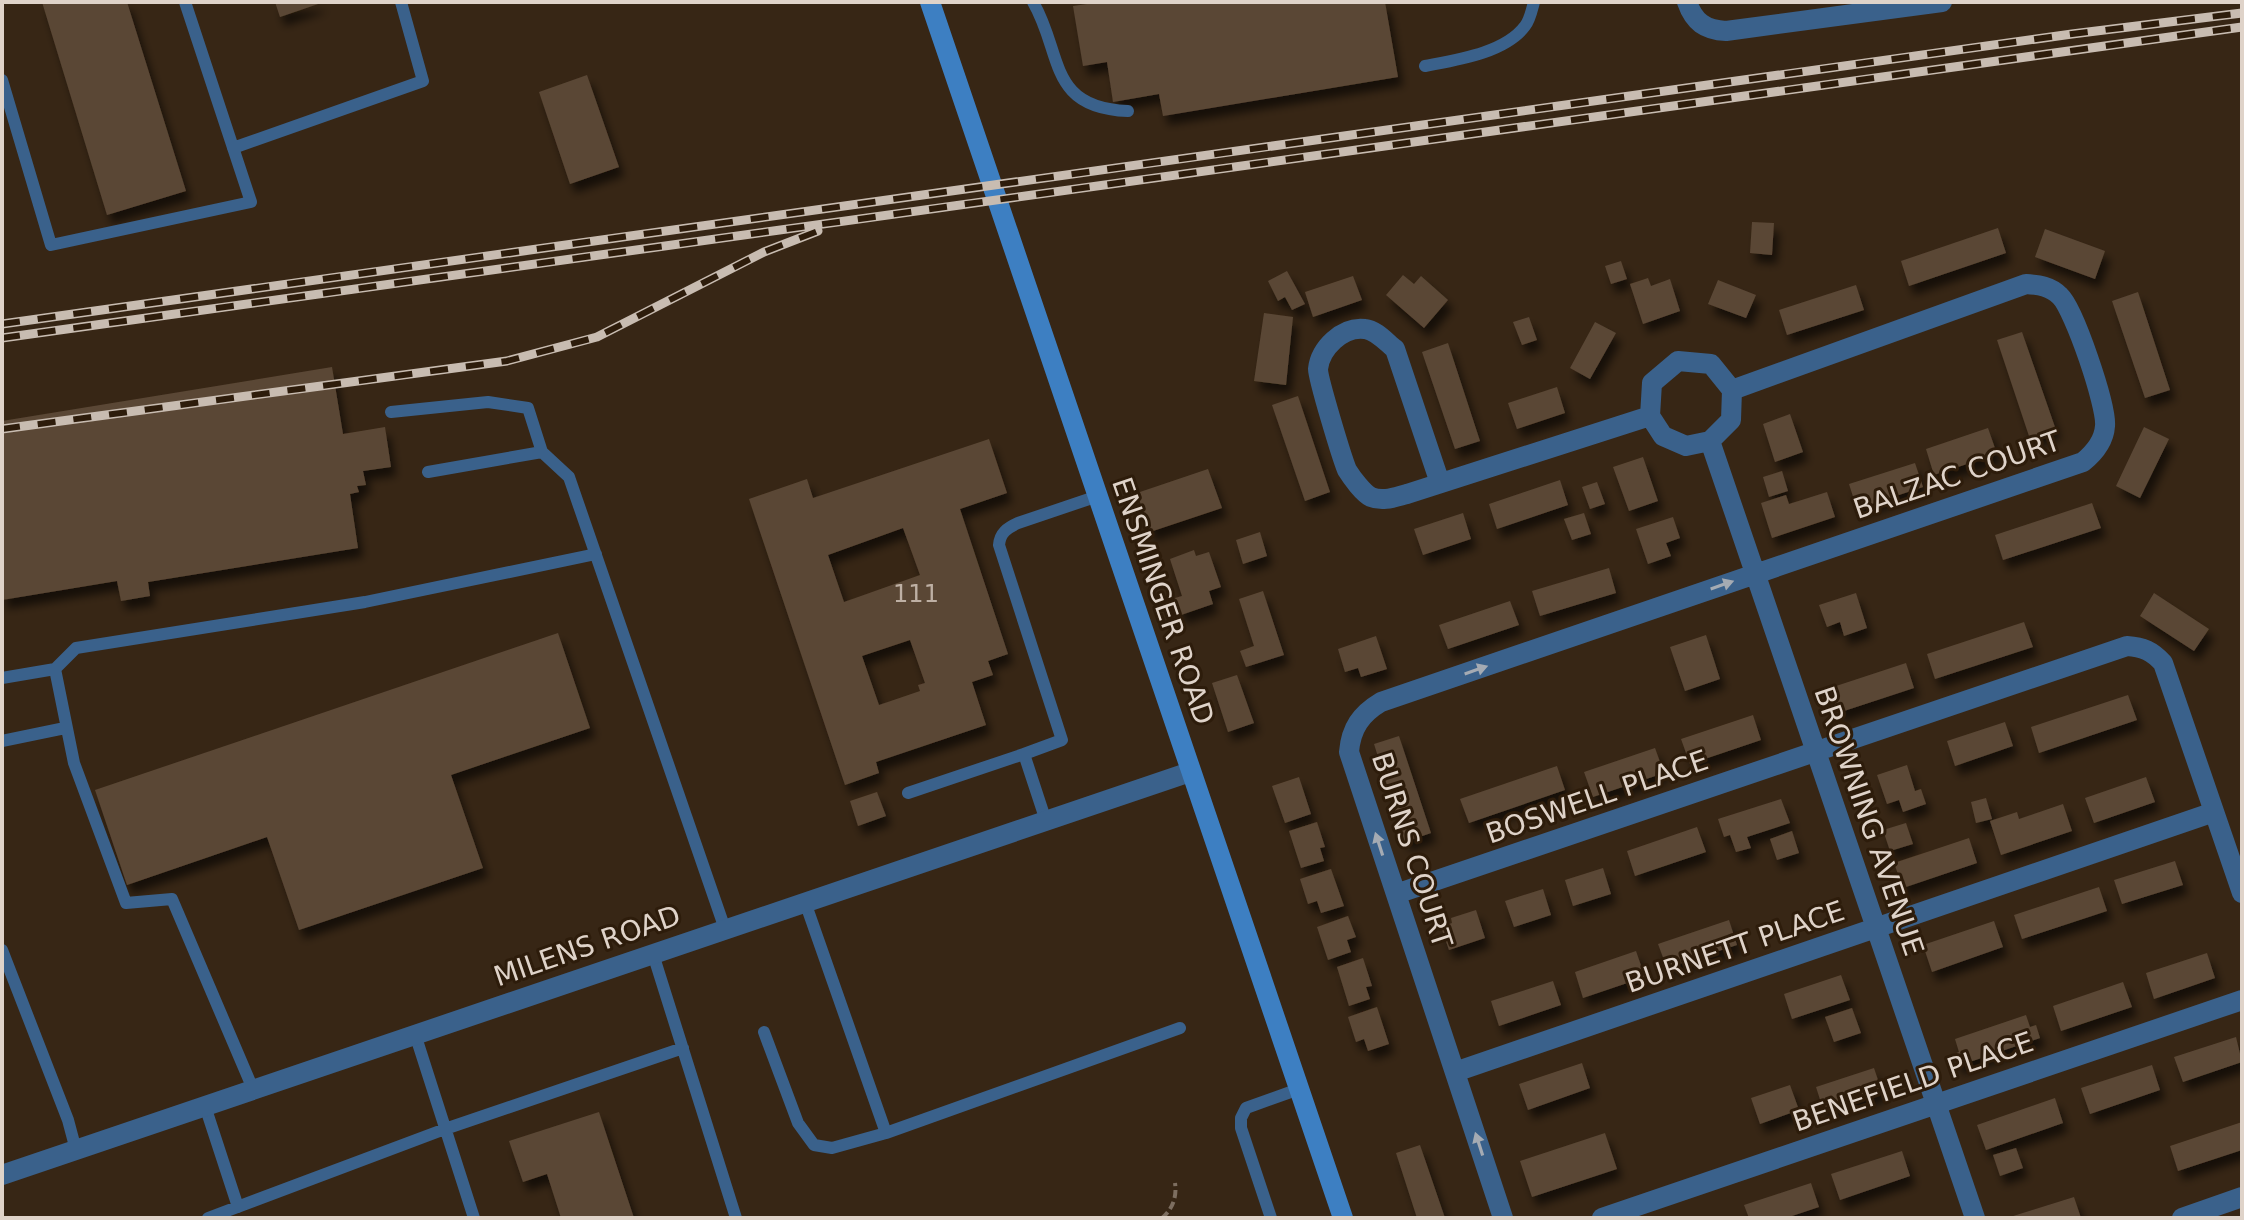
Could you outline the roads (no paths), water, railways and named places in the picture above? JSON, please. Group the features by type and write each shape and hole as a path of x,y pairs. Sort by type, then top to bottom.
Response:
{"street":[{"name":"ENSMINGER ROAD","path":"930,2 1343,1218"},
{"path":"1687,2 1692,15 1701,25 1726,31 1878,6 1942,2"},
{"name":"BALZAC COURT","path":"1732,390 2026,284 2053,290 2069,309 2105,415 2105,429 2099,445 2083,462 1755,574"},
{"path":"1440,483 1395,349 1381,336 1366,329 1353,330 1333,340 1322,353 1318,372 1348,471 1367,496 1381,501 1440,483 1650,416"},
{"path":"1678,361 1711,364 1732,390 1731,420 1710,441 1686,446 1663,436 1650,416 1652,383 1678,361"},
{"name":"BROWNING AVENUE","path":"1710,441 1975,1218"},
{"name":"BURNS COURT","path":"1503,1218 1349,752 1350,737 1367,711 1381,702 1755,574"},
{"name":"BOSWELL PLACE","path":"1396,894 2127,646 2141,647 2154,653 2163,663 2214,812"},
{"name":"MILENS ROAD","path":"2,1175 1190,772"},
{"path":"2214,812 2242,893"},
{"name":"BURNETT PLACE","path":"1455,1072 2214,812"},
{"name":"BENEFIELD PLACE","path":"1602,1218 2242,1000"},
{"path":"2182,1218 2242,1197"}],"lane":[{"path":"2,80 51,245 251,202 185,2"},
{"path":"233,148 423,81 401,2"},
{"path":"1033,2 1063,81 1076,94 1104,110 1128,111"},
{"path":"1425,66 1468,58 1503,44 1526,26 1534,2"},
{"path":"391,412 488,402 528,408 542,452 569,477 725,929"},
{"path":"428,472 542,452"},
{"path":"908,793 1062,740 999,539 1007,528 1018,523 1098,496"},
{"path":"2,678 55,669 76,648 365,602 596,554"},
{"path":"55,669 74,763 126,903 172,899 253,1089"},
{"path":"2,741 65,728"},
{"path":"1024,754 1046,821"},
{"path":"805,902 886,1133"},
{"path":"2,950 68,1120 76,1150"},
{"path":"653,954 736,1218"},
{"path":"764,1032 798,1123 814,1145 832,1148 886,1133 1180,1028"},
{"path":"415,1034 474,1218"},
{"path":"208,1218 445,1129 683,1048"},
{"path":"1271,1218 1241,1128 1241,1118 1246,1108 1299,1089"},
{"path":"205,1106 238,1207"}],"railway":[{"path":"2,324 2072,34 2242,13"},
{"path":"2,338 2242,27"},
{"path":"2,429 507,361 597,337 764,252 818,231"}]}
